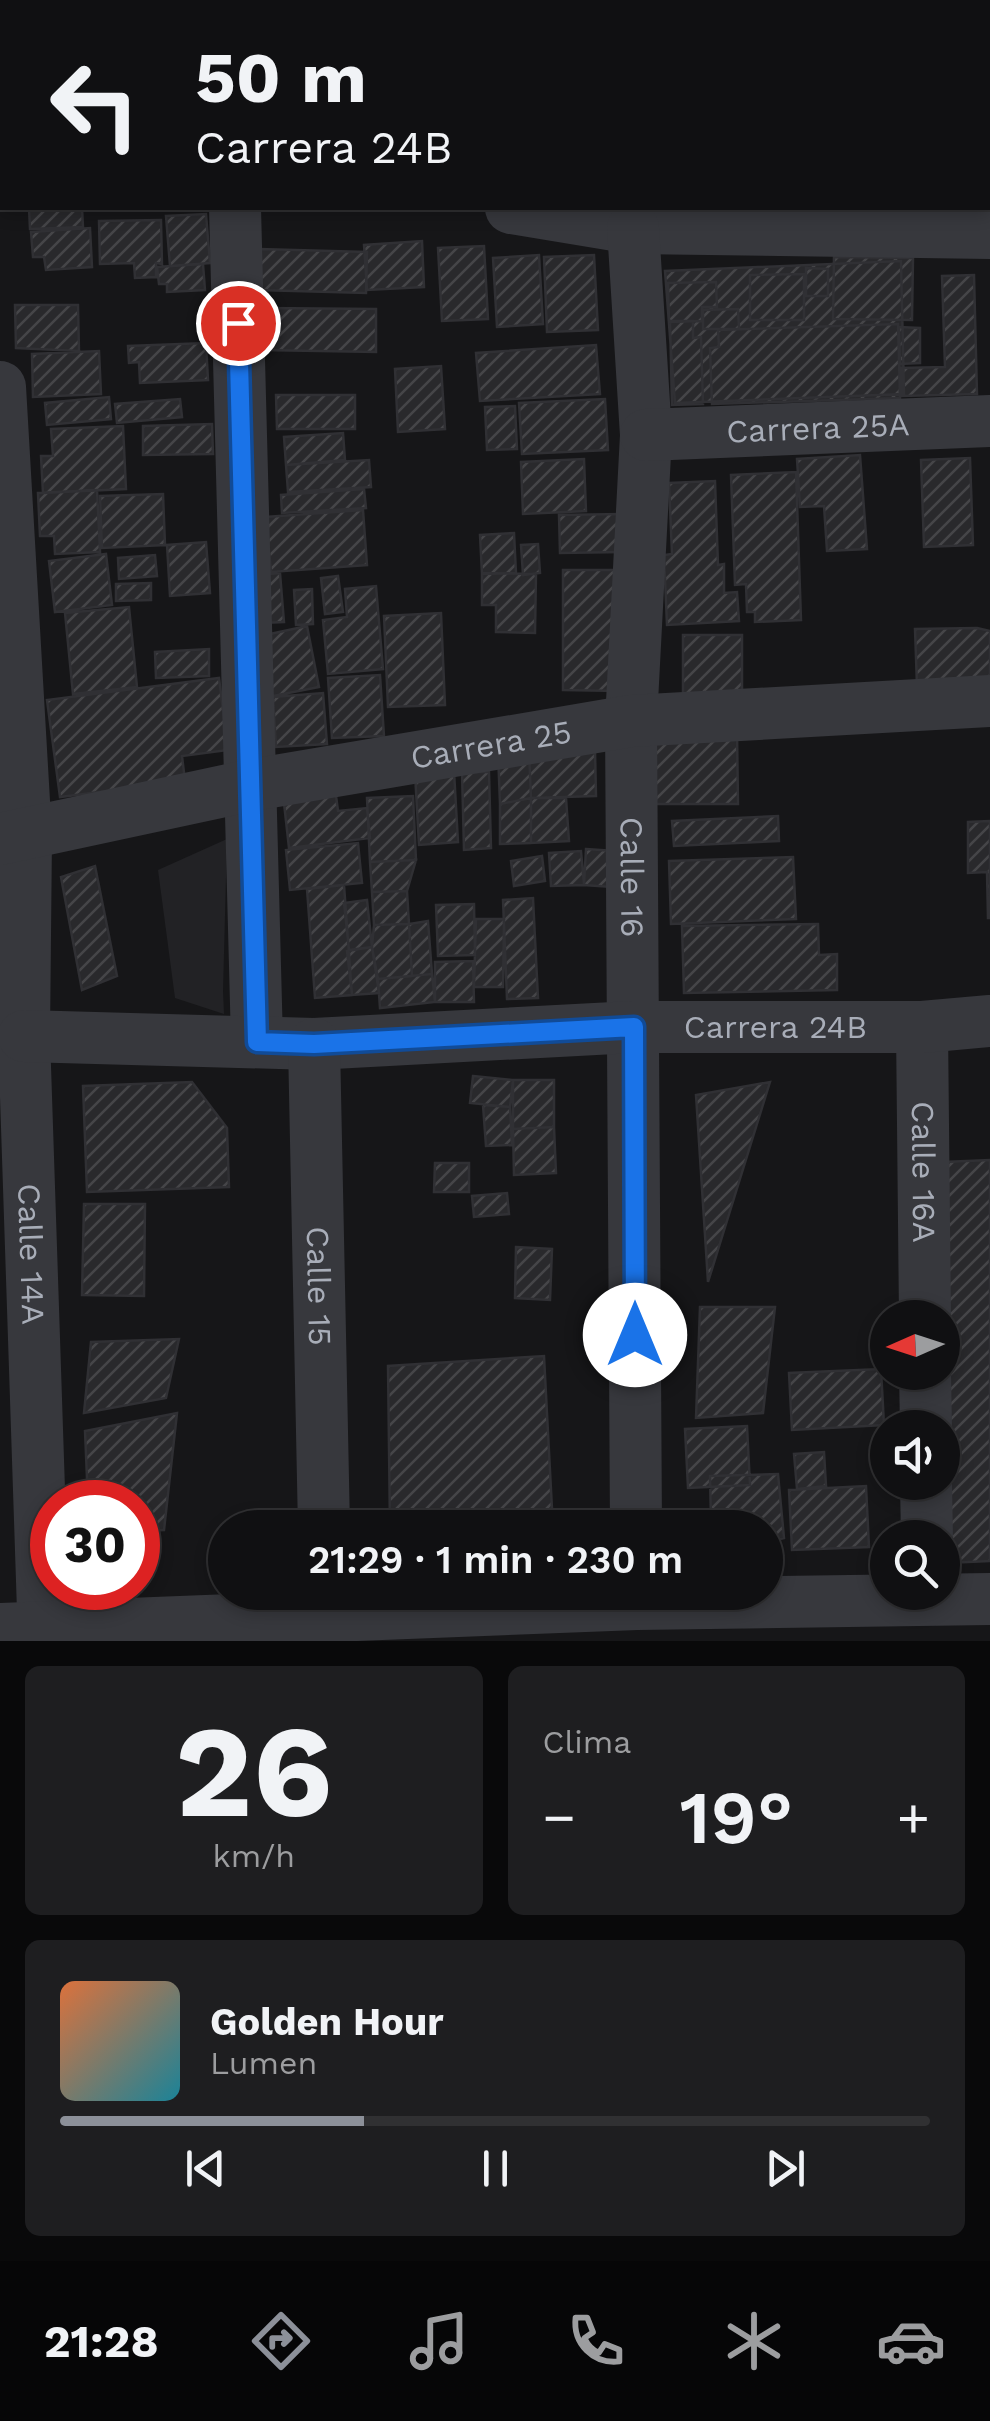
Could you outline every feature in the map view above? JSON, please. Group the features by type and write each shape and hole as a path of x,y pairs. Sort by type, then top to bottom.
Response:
{"street":[{"path":"235,210 257,1042"},
{"path":"532,210 660,222 990,233"},
{"name":"Calle 16","path":"636,1510 630,721 660,222"},
{"name":"Calle 14A","path":"0,387 13,838 24,1036 29,1633"},
{"name":"Carrera 25A","path":"646,435 990,421"},
{"name":"Carrera 25","path":"13,838 252,784 630,721 990,701"},
{"name":"Carrera 24B","path":"24,1036 314,1044 634,1027 922,1027 990,1022"},
{"name":"Calle 16A","path":"922,1027 924,1300"},
{"name":"Calle 15","path":"314,1044 324,1510"},
{"path":"533,1610 928,1611 990,1599"},
{"path":"29,1633 196,1630 296,1610"}],"shaded area":[{"path":"227,839 224,1014 175,998 158,870"}],"building":[{"path":"29,210 82,210 83,227 30,229"},
{"path":"206,214 210,263 170,266 166,216"},
{"path":"161,220 162,264 156,263 156,277 135,278 134,263 100,264 99,221"},
{"path":"90,228 92,267 46,270 44,257 33,257 31,232"},
{"path":"422,241 424,287 367,290 364,245"},
{"path":"484,246 488,319 442,321 438,248"},
{"path":"259,249 367,252 366,293 258,290"},
{"path":"539,255 543,324 497,327 493,258"},
{"path":"594,255 598,330 547,332 544,257"},
{"path":"834,257 913,258 912,320 833,319"},
{"path":"901,261 904,394 675,403 665,271"},
{"path":"203,264 205,290 167,292 167,284 159,284 157,267"},
{"path":"806,268 828,269 828,296 806,296"},
{"path":"804,274 804,320 750,320 750,275"},
{"path":"974,275 977,394 902,396 901,368 945,367 942,276"},
{"path":"716,282 717,307 702,307 702,321 669,322 668,283"},
{"path":"15,305 78,305 79,351 16,348"},
{"path":"263,308 376,309 376,352 262,350"},
{"path":"738,309 739,329 703,329 703,310"},
{"path":"670,321 693,321 693,338 701,337 703,404 672,405"},
{"path":"898,324 900,398 712,404 710,348 719,347 718,330"},
{"path":"899,327 920,328 920,363 900,364"},
{"path":"206,343 208,380 140,383 139,362 129,363 128,346"},
{"path":"596,345 600,394 480,401 476,353"},
{"path":"99,351 101,394 33,397 32,354"},
{"path":"441,366 445,429 398,432 395,369"},
{"path":"276,395 355,395 355,429 277,429"},
{"path":"109,397 111,419 47,425 45,403"},
{"path":"180,399 182,417 117,423 115,404"},
{"path":"605,399 608,450 522,454 519,403"},
{"path":"515,406 517,449 487,450 485,407"},
{"path":"212,424 213,454 143,455 143,426"},
{"path":"123,426 126,489 43,493 41,456 53,456 51,429"},
{"path":"343,433 345,460 286,465 284,437"},
{"path":"860,455 867,549 827,551 824,506 800,507 797,459"},
{"path":"970,458 973,545 924,547 921,460"},
{"path":"584,459 586,511 523,514 521,462"},
{"path":"369,460 371,487 288,492 286,465"},
{"path":"796,472 801,620 755,622 755,612 747,612 746,584 735,585 731,475"},
{"path":"715,481 718,565 724,564 724,593 737,592 739,621 667,625 664,555 672,554 669,483"},
{"path":"364,489 366,508 282,513 281,495"},
{"path":"97,490 100,552 55,554 54,536 40,536 38,493"},
{"path":"163,494 165,545 102,548 100,496"},
{"path":"363,510 367,565 271,572 266,517"},
{"path":"622,514 622,552 560,553 559,515"},
{"path":"514,533 516,573 482,574 480,535"},
{"path":"206,542 210,593 170,596 167,545"},
{"path":"538,544 540,573 523,575 521,545"},
{"path":"106,554 112,605 55,612 49,561"},
{"path":"155,555 157,576 119,579 118,558"},
{"path":"563,570 618,570 618,691 563,690"},
{"path":"280,573 284,622 262,623 258,575"},
{"path":"482,573 536,574 535,633 496,632 496,605 482,605"},
{"path":"338,576 343,612 325,614 321,578"},
{"path":"151,583 151,600 116,601 116,584"},
{"path":"376,586 383,669 328,674 323,620 347,617 345,589"},
{"path":"312,589 313,624 296,625 294,590"},
{"path":"129,607 137,687 73,694 65,613"},
{"path":"441,613 445,705 388,707 384,616"},
{"path":"307,626 319,687 268,697 256,637"},
{"path":"915,629 990,631 990,685 917,686"},
{"path":"683,635 742,635 742,701 683,701"},
{"path":"209,649 209,676 156,678 155,652"},
{"path":"380,675 384,736 332,738 328,678"},
{"path":"219,678 228,750 182,756 185,781 60,797 47,700"},
{"path":"323,693 327,744 276,747 273,697"},
{"path":"737,731 738,804 656,804 655,732"},
{"path":"595,750 596,796 531,798 529,752"},
{"path":"498,752 529,752 531,798 500,804"},
{"path":"454,771 458,842 419,845 415,773"},
{"path":"462,772 489,772 491,848 464,850"},
{"path":"335,788 338,811 367,808 370,838 289,848 283,794"},
{"path":"413,796 416,860 370,862 367,798"},
{"path":"531,798 531,843 500,844 500,804"},
{"path":"531,798 566,798 569,841 531,843"},
{"path":"778,816 779,841 674,846 672,821"},
{"path":"990,821 988,918 987,872 968,873 968,822"},
{"path":"358,843 362,883 290,890 286,850"},
{"path":"586,849 614,851 612,887 584,885"},
{"path":"581,851 584,885 551,886 549,853"},
{"path":"542,856 545,881 514,886 511,861"},
{"path":"793,857 796,919 671,924 669,861"},
{"path":"416,860 407,891 372,892 370,862"},
{"path":"95,866 117,976 82,990 61,877"},
{"path":"344,885 352,995 315,998 307,889"},
{"path":"407,891 409,924 374,925 372,892"},
{"path":"533,898 538,998 507,999 503,900"},
{"path":"367,900 372,947 349,950 344,903"},
{"path":"474,904 475,955 438,956 436,905"},
{"path":"476,919 504,919 503,987 474,987"},
{"path":"428,921 432,974 412,976 409,924"},
{"path":"409,924 412,976 378,979 372,947 374,925"},
{"path":"818,924 819,955 837,954 837,990 684,993 682,926"},
{"path":"372,947 379,993 352,995 347,951"},
{"path":"473,961 474,1002 435,1002 435,962"},
{"path":"432,974 435,1002 380,1008 378,979"},
{"path":"473,1076 513,1080 510,1107 470,1103"},
{"path":"513,1080 554,1080 554,1127 513,1129"},
{"path":"192,1082 227,1128 229,1187 87,1192 83,1086"},
{"path":"770,1082 708,1282 696,1095"},
{"path":"483,1105 510,1107 512,1145 486,1146"},
{"path":"554,1127 556,1173 514,1175 513,1129"},
{"path":"990,1160 990,1561 960,1562 960,1520 947,1520 947,1500 960,1500 960,1410 946,1410 946,1390 960,1390 960,1300 945,1300 944,1162"},
{"path":"435,1163 469,1163 469,1192 434,1192"},
{"path":"507,1193 509,1214 474,1217 472,1196"},
{"path":"84,1204 145,1204 144,1296 82,1295"},
{"path":"516,1247 552,1249 550,1300 515,1298"},
{"path":"700,1307 775,1307 763,1413 696,1418"},
{"path":"179,1339 166,1398 84,1413 91,1342"},
{"path":"544,1356 552,1510 390,1510 388,1366"},
{"path":"870,1369 870,1390 882,1390 883,1410 870,1410 870,1426 792,1430 789,1373"},
{"path":"177,1413 164,1530 160,1530 160,1480 87,1480 85,1431"},
{"path":"747,1426 750,1485 688,1488 685,1429"},
{"path":"824,1452 826,1486 797,1489 794,1454"},
{"path":"778,1474 781,1510 711,1510 710,1476"},
{"path":"866,1486 869,1547 792,1550 789,1490"}],"route":[{"path":"238,323 257,1042 314,1044 634,1027 635,1335"}]}
